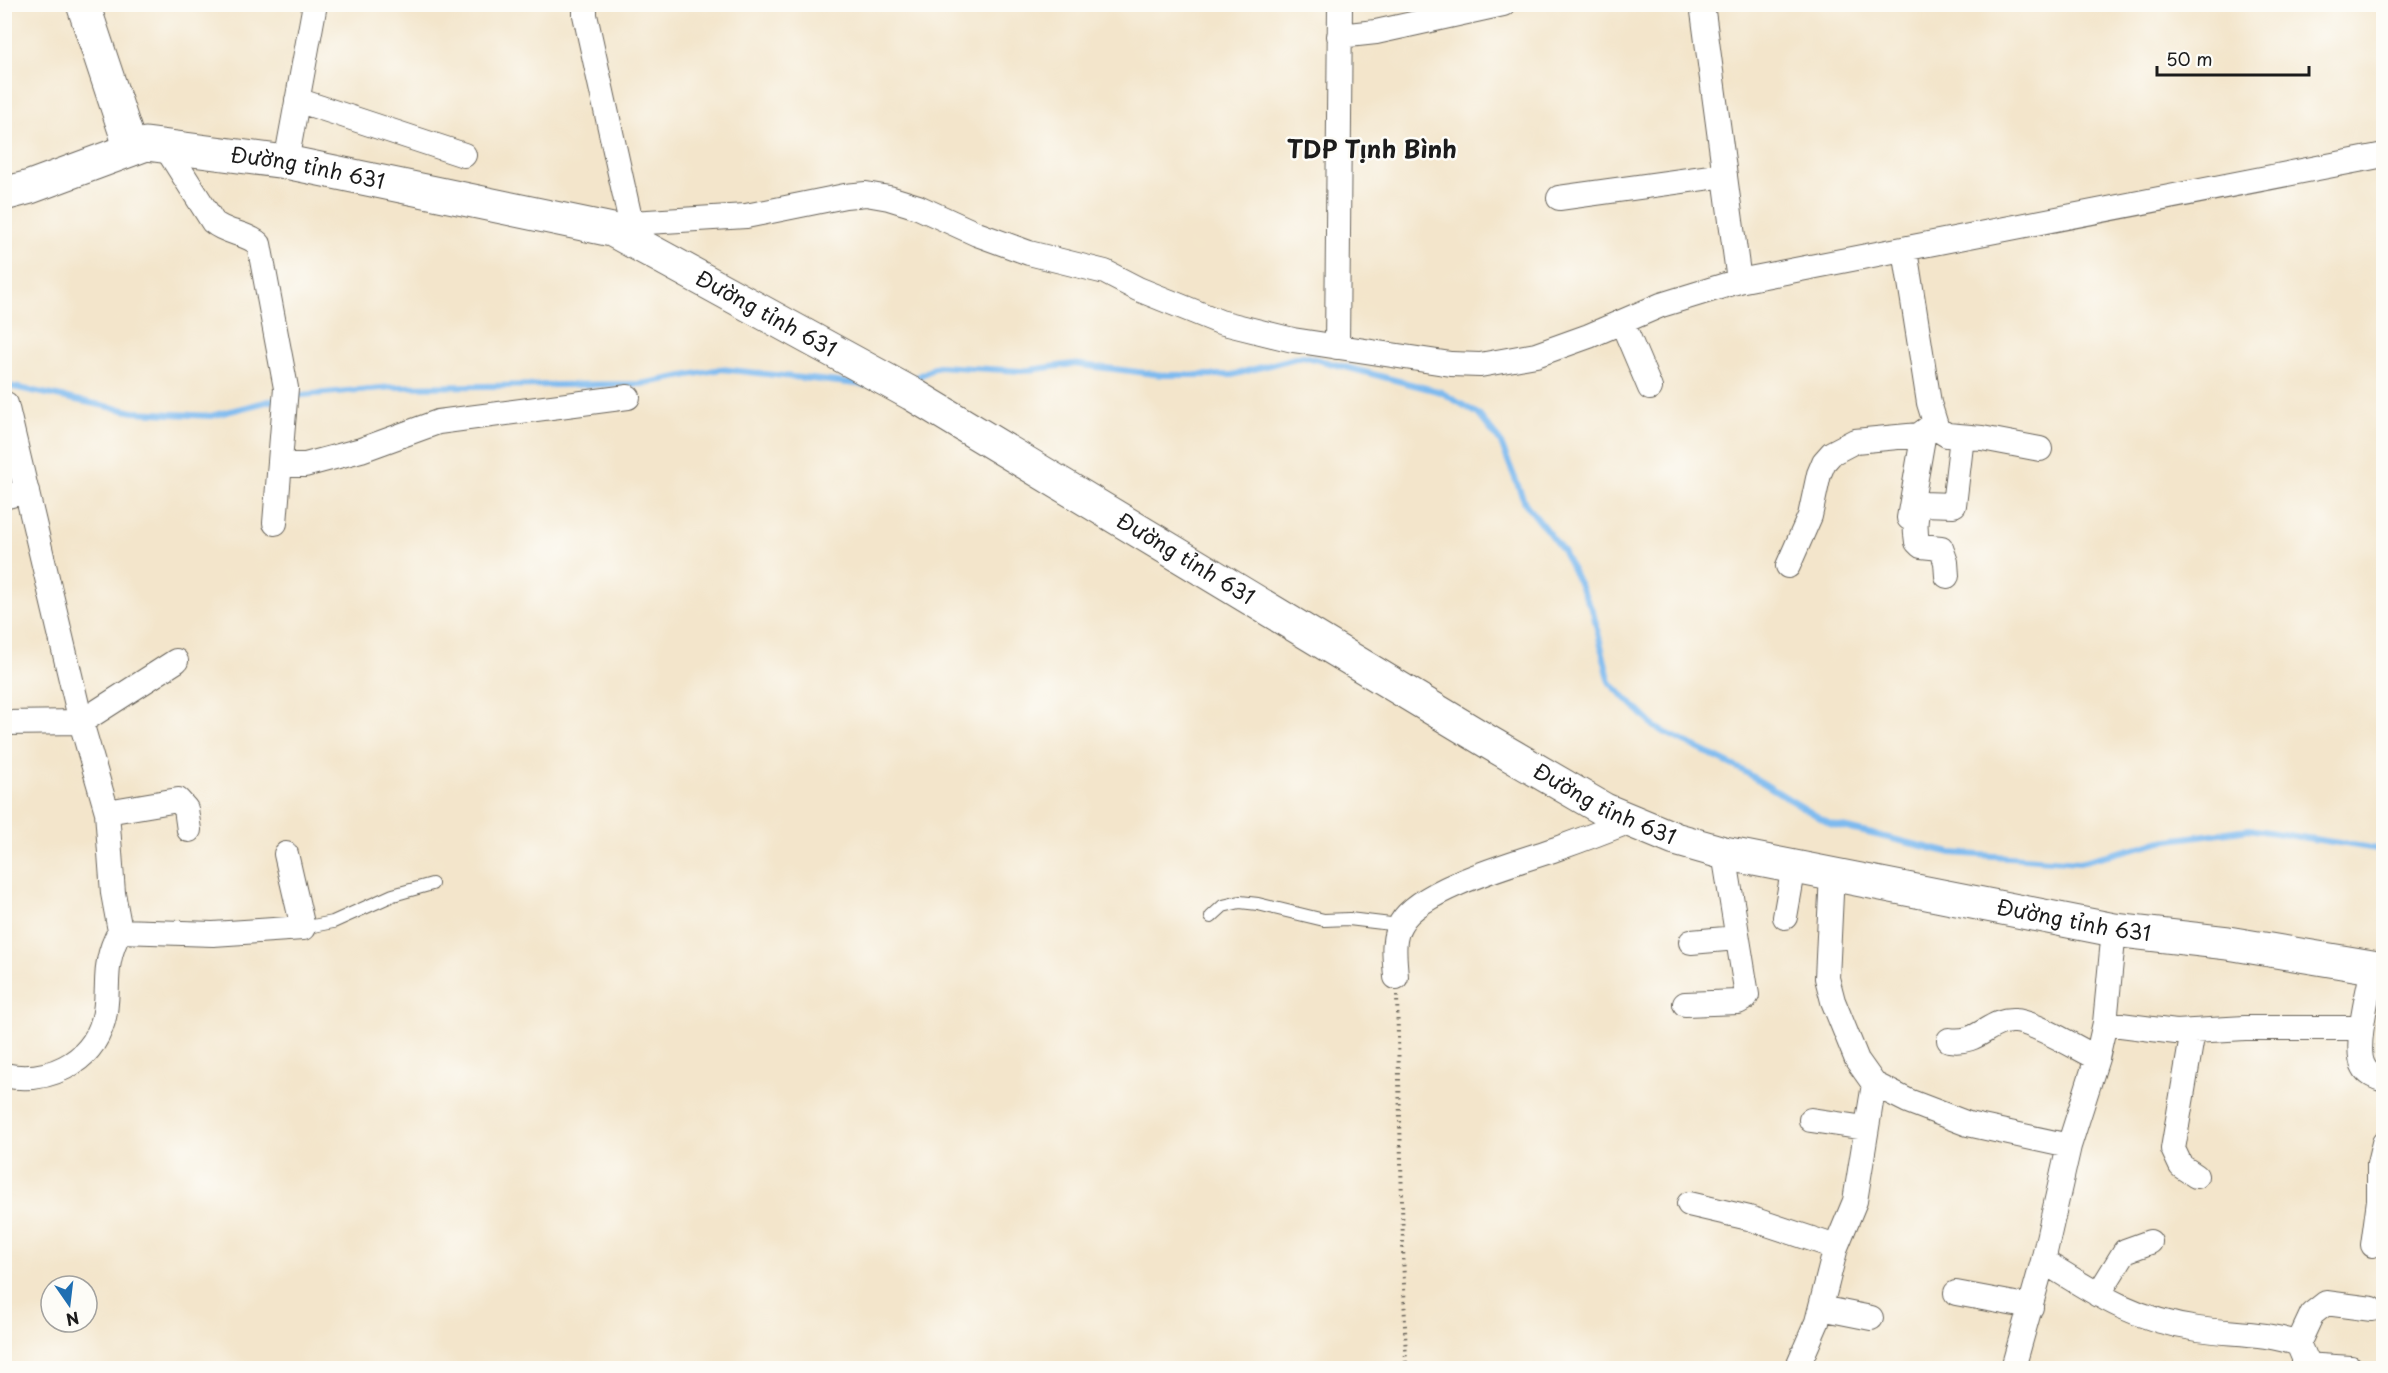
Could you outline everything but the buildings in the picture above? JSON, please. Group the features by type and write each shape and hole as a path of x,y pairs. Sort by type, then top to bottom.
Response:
{"main road":[{"path":"83,4 131,149"},
{"name":"Đường tỉnh 631","path":"4,194 30,187 146,144 286,162 624,212 839,356 912,394 1469,731 1617,816 1675,839 1724,853 2114,930 2228,944 2378,969"}],"street":[{"path":"286,162 315,4"},
{"path":"585,4 585,15 624,212 746,216 845,195 866,194 889,198 918,207 977,234 1029,253 1105,272 1138,289 1220,322 1293,340 1451,364 1480,365 1627,335 1660,305 1739,281 1908,265 2384,155"},
{"path":"1337,347 1340,4"},
{"path":"1339,36 1388,30 1503,4"},
{"path":"1702,4 1739,281"},
{"path":"297,100 464,155"},
{"path":"165,146 213,222 222,229 251,237 259,243 286,388 275,523"},
{"path":"1559,198 1725,175"},
{"path":"1908,265 1929,428 1909,518"},
{"path":"1627,335 1650,388"},
{"path":"280,465 305,465 361,450 438,422 628,397"},
{"path":"4,1075 23,1078 46,1076 69,1066 89,1048 99,1033 104,1019 109,961 120,931 113,892 107,812 16,494 6,404"},
{"path":"1788,566 1810,516 1819,474 1824,462 1832,453 1855,441 1912,436 1929,428 1962,437 1982,438 2040,449"},
{"path":"1947,576 1946,562 1941,548 1921,546 1917,542 1916,520 1918,507 1922,504 1954,505 1962,437"},
{"path":"4,723 81,722 176,662"},
{"path":"107,812 178,800 186,809 189,830"},
{"path":"1396,977 1395,945 1399,925 1413,908 1439,893 1617,816"},
{"path":"1684,1004 1738,1002 1745,998 1747,989 1724,853"},
{"path":"120,931 213,934 303,928 286,854"},
{"path":"1785,917 1794,866"},
{"path":"1832,873 1827,978 1837,1012 1857,1060 1874,1084 1908,1101 1968,1124 2069,1146"},
{"path":"2013,1368 2043,1261 2069,1146 2097,1058 2105,1023 2114,930"},
{"path":"1691,942 1737,938"},
{"path":"2378,969 2361,1028 2360,1043 2363,1067 2371,1075 2384,1080"},
{"path":"1949,1040 1962,1042 1971,1040 1986,1029 2014,1020 2028,1024 2097,1058"},
{"path":"2105,1023 2134,1028 2193,1031 2245,1028 2361,1028"},
{"path":"2193,1031 2173,1142 2176,1161 2196,1176"},
{"path":"1797,1368 1821,1308 1836,1247 1859,1188 1865,1128 1874,1084"},
{"path":"1811,1120 1865,1128"},
{"path":"2373,1245 2379,1200 2379,1164 2384,1143"},
{"path":"1689,1204 1749,1218 1836,1247"},
{"path":"2098,1295 2125,1251 2150,1242"},
{"path":"2043,1261 2123,1309 2159,1321 2198,1329 2266,1335 2302,1359 2352,1368"},
{"path":"1956,1293 2031,1307"},
{"path":"2302,1359 2312,1314 2321,1305 2326,1303 2372,1309"},
{"path":"1821,1308 1871,1318"}],"lane":[{"path":"303,928 333,922 393,895 432,884"},
{"path":"1211,917 1224,906 1240,902 1258,904 1324,920 1349,919 1399,925"}],"path":[{"path":"1396,977 1406,1368"}],"waterway":[{"path":"910,381 938,366 1022,371 1073,364 1162,375 1232,375 1303,356 1441,392 1478,414 1500,441 1525,503 1563,551 1593,612 1610,683 1656,728 1740,769 1830,824 1951,853 2080,862 2162,841 2249,829 2384,850"},
{"path":"291,396 393,387 641,384 721,369 866,385"},
{"path":"4,385 134,412 211,416 281,398"}],"district":[{"name":"TDP Tịnh Bình","path":"1372,150"}]}
